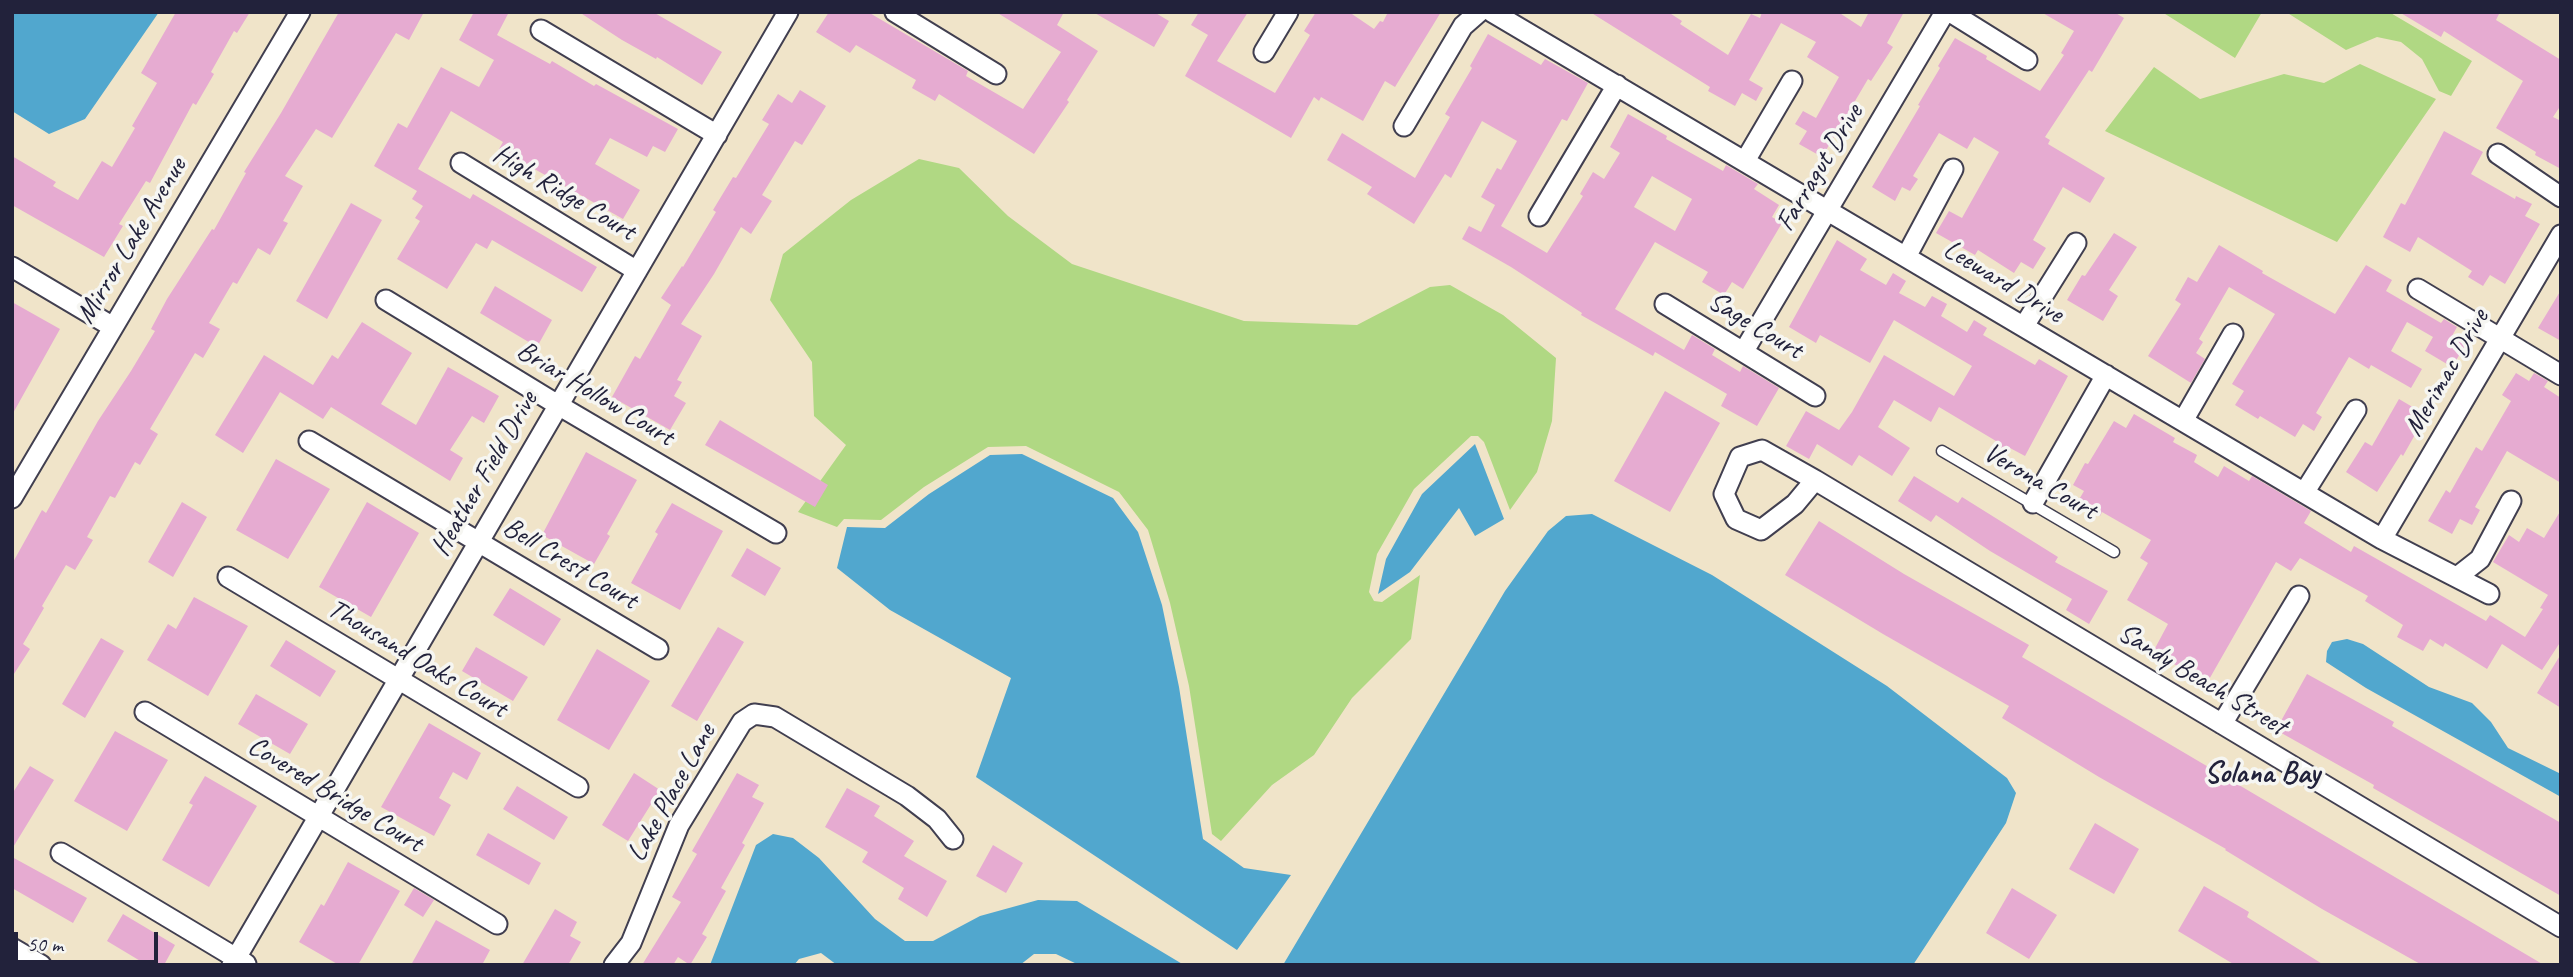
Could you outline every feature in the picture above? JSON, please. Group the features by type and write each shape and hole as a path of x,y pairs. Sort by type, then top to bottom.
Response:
{"street":[{"name":"Mirror Lake Avenue","path":"12,498 300,12"},
{"name":"Heather Field Drive","path":"238,963 397,680 789,12"},
{"path":"895,12 996,74"},
{"path":"1264,52 1288,12"},
{"path":"1404,126 1463,26 1479,12"},
{"name":"Leeward Drive","path":"1492,12 2382,539 2489,594"},
{"path":"1947,12 2027,60"},
{"name":"Farragut Drive","path":"1744,351 1947,12"},
{"path":"541,30 717,135"},
{"path":"1745,161 1793,81"},
{"path":"1539,216 1616,85"},
{"path":"2498,154 2561,197"},
{"name":"High Ridge Court","path":"461,163 637,271"},
{"path":"1906,257 1953,169"},
{"name":"Merimac Drive","path":"2382,539 2561,235"},
{"path":"2024,326 2076,243"},
{"path":"12,267 113,327"},
{"path":"2418,289 2561,375"},
{"name":"Briar Hollow Court","path":"386,300 776,533"},
{"name":"Sage Court","path":"1665,304 1815,396"},
{"path":"2183,421 2233,334"},
{"path":"2033,503 2106,375"},
{"path":"2304,493 2356,410"},
{"name":"Bell Crest Court","path":"309,441 659,649"},
{"name":"Sandy Beach Street","path":"1815,480 1795,504 1761,530 1737,519 1724,494 1740,457 1762,450 1815,480 2561,927"},
{"path":"2457,576 2480,559 2511,501"},
{"name":"Thousand Oaks Court","path":"229,577 578,787"},
{"path":"2222,724 2299,596"},
{"name":"Covered Bridge Court","path":"145,712 497,924"},
{"name":"Lake Place Lane","path":"614,965 631,943 679,825 742,722 754,715 775,717 907,796 937,819 953,839"},
{"path":"61,853 238,963"},
{"path":"12,948 41,965"}],"lane":[{"name":"Verona Court","path":"1942,451 2115,552"}],"green space":[{"path":"2162,12 2262,12 2235,58"},
{"path":"2286,12 2389,12 2472,61 2451,96 2439,91 2422,59 2401,42 2377,37 2346,50"},
{"path":"2360,64 2436,99 2337,242 2105,131 2154,67 2200,99 2284,74 2324,83"},
{"path":"919,159 959,168 1008,216 1072,264 1244,321 1357,325 1430,287 1450,285 1503,315 1556,358 1552,421 1537,472 1510,510 1484,442 1478,436 1471,436 1414,489 1377,554 1369,592 1374,601 1382,602 1420,575 1411,639 1352,698 1314,755 1272,785 1221,841 1212,834 1189,686 1170,603 1148,530 1119,492 1026,446 988,447 924,487 881,520 844,519 837,527 798,512 846,445 814,416 812,362 770,300 783,254 851,200"}],"water":[{"path":"12,12 159,12 85,119 49,134 12,111"},
{"path":"1475,444 1504,519 1475,536 1459,508 1410,572 1378,594 1386,559 1422,494"},
{"path":"1022,454 1113,498 1138,532 1162,605 1179,687 1203,839 1244,868 1291,875 1237,950 976,777 1011,678 890,610 837,568 847,527 885,528 929,494 990,455"},
{"path":"1592,514 1712,575 1887,686 2007,778 2016,793 2006,823 1913,965 1283,965 1505,591 1548,531 1566,516"},
{"path":"2347,639 2363,644 2429,687 2472,703 2491,722 2508,748 2561,774 2561,797 2366,688 2326,662 2327,651 2332,642"},
{"path":"773,834 793,838 819,858 875,919 905,941 933,941 980,916 1038,900 1077,901 1184,965 1079,965 1056,954 1034,954 1020,965 837,965 821,953 799,959 794,965 710,965 756,845"}],"building":[{"path":"176,12 250,12 237,33 234,31 211,72 214,74 196,105 193,103 150,183 146,181 119,224 123,226 104,257 12,205 12,156 56,182 53,186 78,200 102,161 112,167 135,128 132,126 157,83 141,73"},
{"path":"339,12 424,12 409,40 396,33 332,138 316,129 285,176 303,186 283,221 288,223 270,255 258,248 237,284 233,282 209,323 220,329 203,358 195,353 150,429 158,434 140,465 135,462 115,498 110,496 87,537 93,540 75,570 66,565 23,644 30,649 12,677 12,564 42,510 46,513 98,421 155,331 151,329 167,299 212,229 214,230 246,173 244,172"},
{"path":"474,12 509,12 497,35 550,64 552,61 678,129 665,152 653,146 647,157 610,138 595,164 640,190 623,219 499,149 503,142 451,111 418,169 470,199 473,194 597,267 582,292 492,240 487,249 476,243 447,289 397,259 420,221 415,218 423,206 412,199 417,191 374,166 398,123 407,128 441,67 479,87 494,60 459,40"},
{"path":"579,12 653,12 722,52 702,85 657,57 656,59 622,40"},
{"path":"829,12 868,12 968,71 966,76 1023,109 1061,52 996,12 1064,12 1057,25 1098,51 1067,100 1069,102 1034,154 939,94 935,101 912,88 916,80 856,45 850,53 816,32"},
{"path":"1093,12 1154,12 1169,21 1154,47"},
{"path":"1199,12 1248,12 1217,61 1275,93 1310,35 1304,31 1316,12 1349,12 1374,29 1380,21 1383,22 1388,12 1441,12 1395,87 1385,81 1363,121 1321,97 1319,101 1314,97 1291,138 1185,76 1208,35 1191,25"},
{"path":"1590,12 1668,12 1682,21 1680,24 1728,55 1751,14 1760,18 1762,12 1838,12 1861,27 1869,12 1904,12 1887,43 1893,47 1871,81 1868,79 1822,157 1799,144 1807,131 1795,124 1803,111 1816,118 1839,77 1807,57 1816,42 1781,23 1749,80 1763,88 1756,101 1742,93 1735,106 1708,91 1710,87"},
{"path":"2041,12 2114,12 2124,18 2092,72 2089,70 2045,137 2050,140 2048,144 2105,178 2090,203 2063,187 2033,240 2046,248 2033,269 2021,262 2014,273 1978,250 1975,255 1936,233 1949,211 1962,218 1999,152 1974,137 1967,149 1939,133 1913,176 1918,179 1910,191 1902,187 1895,201 1872,187 1920,106 1918,105 1940,68 1938,66 1955,38 2040,91 2064,55 2061,53 2074,31"},
{"path":"2399,12 2500,12 2496,20 2561,60 2561,105 2553,117 2561,121 2561,169 2496,128 2523,81 2444,31 2441,37"},
{"path":"1488,34 1541,65 1545,59 1588,83 1567,121 1562,119 1501,226 1547,253 1583,196 1580,194 1593,172 1604,179 1620,153 1610,147 1628,114 1723,171 1726,165 1758,184 1754,189 1779,205 1772,217 1782,223 1743,289 1732,282 1724,295 1702,282 1708,272 1655,242 1615,309 1684,350 1692,335 1715,349 1712,355 1740,372 1743,366 1779,388 1757,426 1721,406 1727,394 1655,352 1653,356 1581,315 1582,313 1511,267 1462,239 1469,226 1481,232 1495,205 1481,197 1497,168 1501,170 1517,141 1482,121 1451,178 1445,174 1414,224 1367,194 1372,187 1327,160 1342,133 1415,178 1450,117 1445,114 1472,68 1470,66","holes":["1652,176 1692,199 1675,231 1634,207"]},
{"path":"800,90 826,106 802,145 795,141 762,195 772,201 751,234 741,227 681,324 702,336 677,380 682,382 674,396 686,403 670,430 612,397 635,356 640,359 671,305 661,298 716,212 713,210 733,177 736,178 769,124 762,120 778,94 792,103"},
{"path":"2444,131 2483,152 2471,174 2515,199 2516,196 2532,204 2525,216 2540,224 2505,284 2490,275 2483,286 2468,277 2472,271 2418,237 2410,252 2383,237 2401,203 2405,205"},
{"path":"351,203 382,220 327,319 296,301"},
{"path":"2114,233 2137,247 2109,290 2118,296 2103,321 2067,300"},
{"path":"1837,240 1867,259 1860,270 1886,285 1893,273 1906,281 1899,293 1925,307 1932,296 1947,304 1941,316 1967,332 1974,320 1987,328 1983,335 2035,365 2039,359 2068,376 2025,456 2010,448 2004,460 1990,452 1996,441 1939,407 1931,422 1894,400 1878,427 1910,448 1892,476 1859,455 1852,466 1817,444 1809,459 1786,446 1806,411 1839,430 1884,355 1954,396 1972,366 1894,320 1870,363 1820,335 1816,343 1789,327"},
{"path":"2219,245 2335,314 2366,265 2392,280 2386,291 2441,323 2444,319 2457,327 2452,336 2466,344 2452,367 2425,351 2433,337 2407,322 2391,351 2422,369 2411,388 2371,365 2369,369 2349,357 2316,413 2322,417 2314,431 2303,424 2295,437 2235,405 2244,391 2232,384 2275,314 2229,287 2199,339 2203,342 2196,353 2205,359 2191,383 2148,356 2181,304 2175,300 2188,277 2197,282"},
{"path":"495,286 552,320 537,347 480,313"},
{"path":"2561,290 2561,341 2538,328"},
{"path":"12,302 60,329 12,415"},
{"path":"362,322 412,353 381,404 416,425 448,367 499,396 484,423 472,416 450,450 463,458 450,481 331,407 323,419 280,392 243,453 215,435 264,355 313,385 332,355 338,359"},
{"path":"2516,373 2529,381 2534,373 2548,381 2544,387 2561,398 2561,483 2507,451 2475,507 2480,510 2472,525 2460,519 2452,534 2428,521 2446,490 2450,493 2476,447 2482,451 2511,401 2502,395"},
{"path":"1665,391 1720,423 1670,512 1614,481"},
{"path":"2399,399 2426,415 2403,456 2401,454 2377,492 2346,472 2365,442 2372,446"},
{"path":"2134,414 2175,438 2173,442 2197,455 2194,462 2218,477 2224,466 2249,481 2252,476 2311,511 2304,523 2351,552 2354,546 2486,621 2490,615 2525,637 2543,609 2540,608 2548,595 2493,562 2509,535 2519,542 2527,528 2544,538 2561,510 2561,641 2542,670 2502,644 2487,669 2445,643 2443,647 2430,639 2423,651 2397,637 2403,625 2365,601 2368,596 2300,558 2291,571 2276,562 2207,683 2153,652 2168,624 2127,600 2148,563 2140,558 2151,540 2102,512 2100,516 2077,503 2084,491 2073,485 2085,463 2088,464 2114,421 2126,428"},
{"path":"720,420 828,485 815,507 705,445"},
{"path":"586,452 637,480 594,564 542,535"},
{"path":"276,459 330,489 288,559 236,530"},
{"path":"1914,476 1958,503 1962,497 2058,557 2055,562 2108,591 2089,624 2066,610 2072,599 1990,551 1936,515 1931,522 1898,501"},
{"path":"182,502 207,517 173,577 148,562"},
{"path":"367,502 419,533 371,617 319,587"},
{"path":"672,503 723,531 680,610 631,583"},
{"path":"1819,521 1904,574 2029,645 2022,657 2544,965 2422,965 2322,909 2226,849 2002,718 2009,706 1785,575"},
{"path":"747,548 781,568 765,596 731,576"},
{"path":"510,588 561,619 544,646 493,615"},
{"path":"194,597 248,626 208,696 147,660 168,624 176,629"},
{"path":"718,627 744,642 697,721 671,706"},
{"path":"101,638 124,651 85,718 62,704"},
{"path":"286,640 336,671 320,697 270,666"},
{"path":"476,647 528,677 513,701 462,671"},
{"path":"597,649 650,681 609,750 557,720"},
{"path":"2561,654 2561,708 2537,693"},
{"path":"2307,674 2394,722 2392,726 2561,823 2561,896 2276,730"},
{"path":"256,694 308,724 290,754 238,724"},
{"path":"429,723 481,753 467,780 453,772 439,798 451,805 434,836 381,807"},
{"path":"115,731 168,760 127,831 74,801"},
{"path":"30,766 54,780 12,849 12,794"},
{"path":"634,773 660,790 628,841 602,825"},
{"path":"737,773 759,785 752,797 764,803 721,888 726,891 702,934 707,937 690,965 678,957 673,965 642,965 681,902 672,897 697,854 692,851"},
{"path":"205,776 257,806 209,887 162,860 193,805 189,803"},
{"path":"517,786 568,817 554,840 503,809"},
{"path":"847,788 880,806 874,816 914,841 904,856 947,881 927,917 898,899 904,888 862,862 868,852 825,827"},
{"path":"2095,823 2139,849 2114,894 2069,869"},
{"path":"488,833 541,863 529,885 476,855"},
{"path":"993,845 1023,863 1006,893 976,876"},
{"path":"12,857 87,898 73,923 12,888"},
{"path":"348,862 400,891 358,965 339,965 299,942 321,904 324,906"},
{"path":"2204,886 2249,912 2247,917 2324,965 2235,965 2178,931"},
{"path":"414,888 434,900 423,917 404,905"},
{"path":"2012,888 2057,915 2029,959 1986,933"},
{"path":"555,909 577,922 570,936 581,942 568,965 522,965"},
{"path":"123,914 175,945 164,965 147,965 107,941"},
{"path":"436,920 490,950 482,965 411,965"}],"district":[{"name":"Solana Bay","path":"2262,774"}]}
